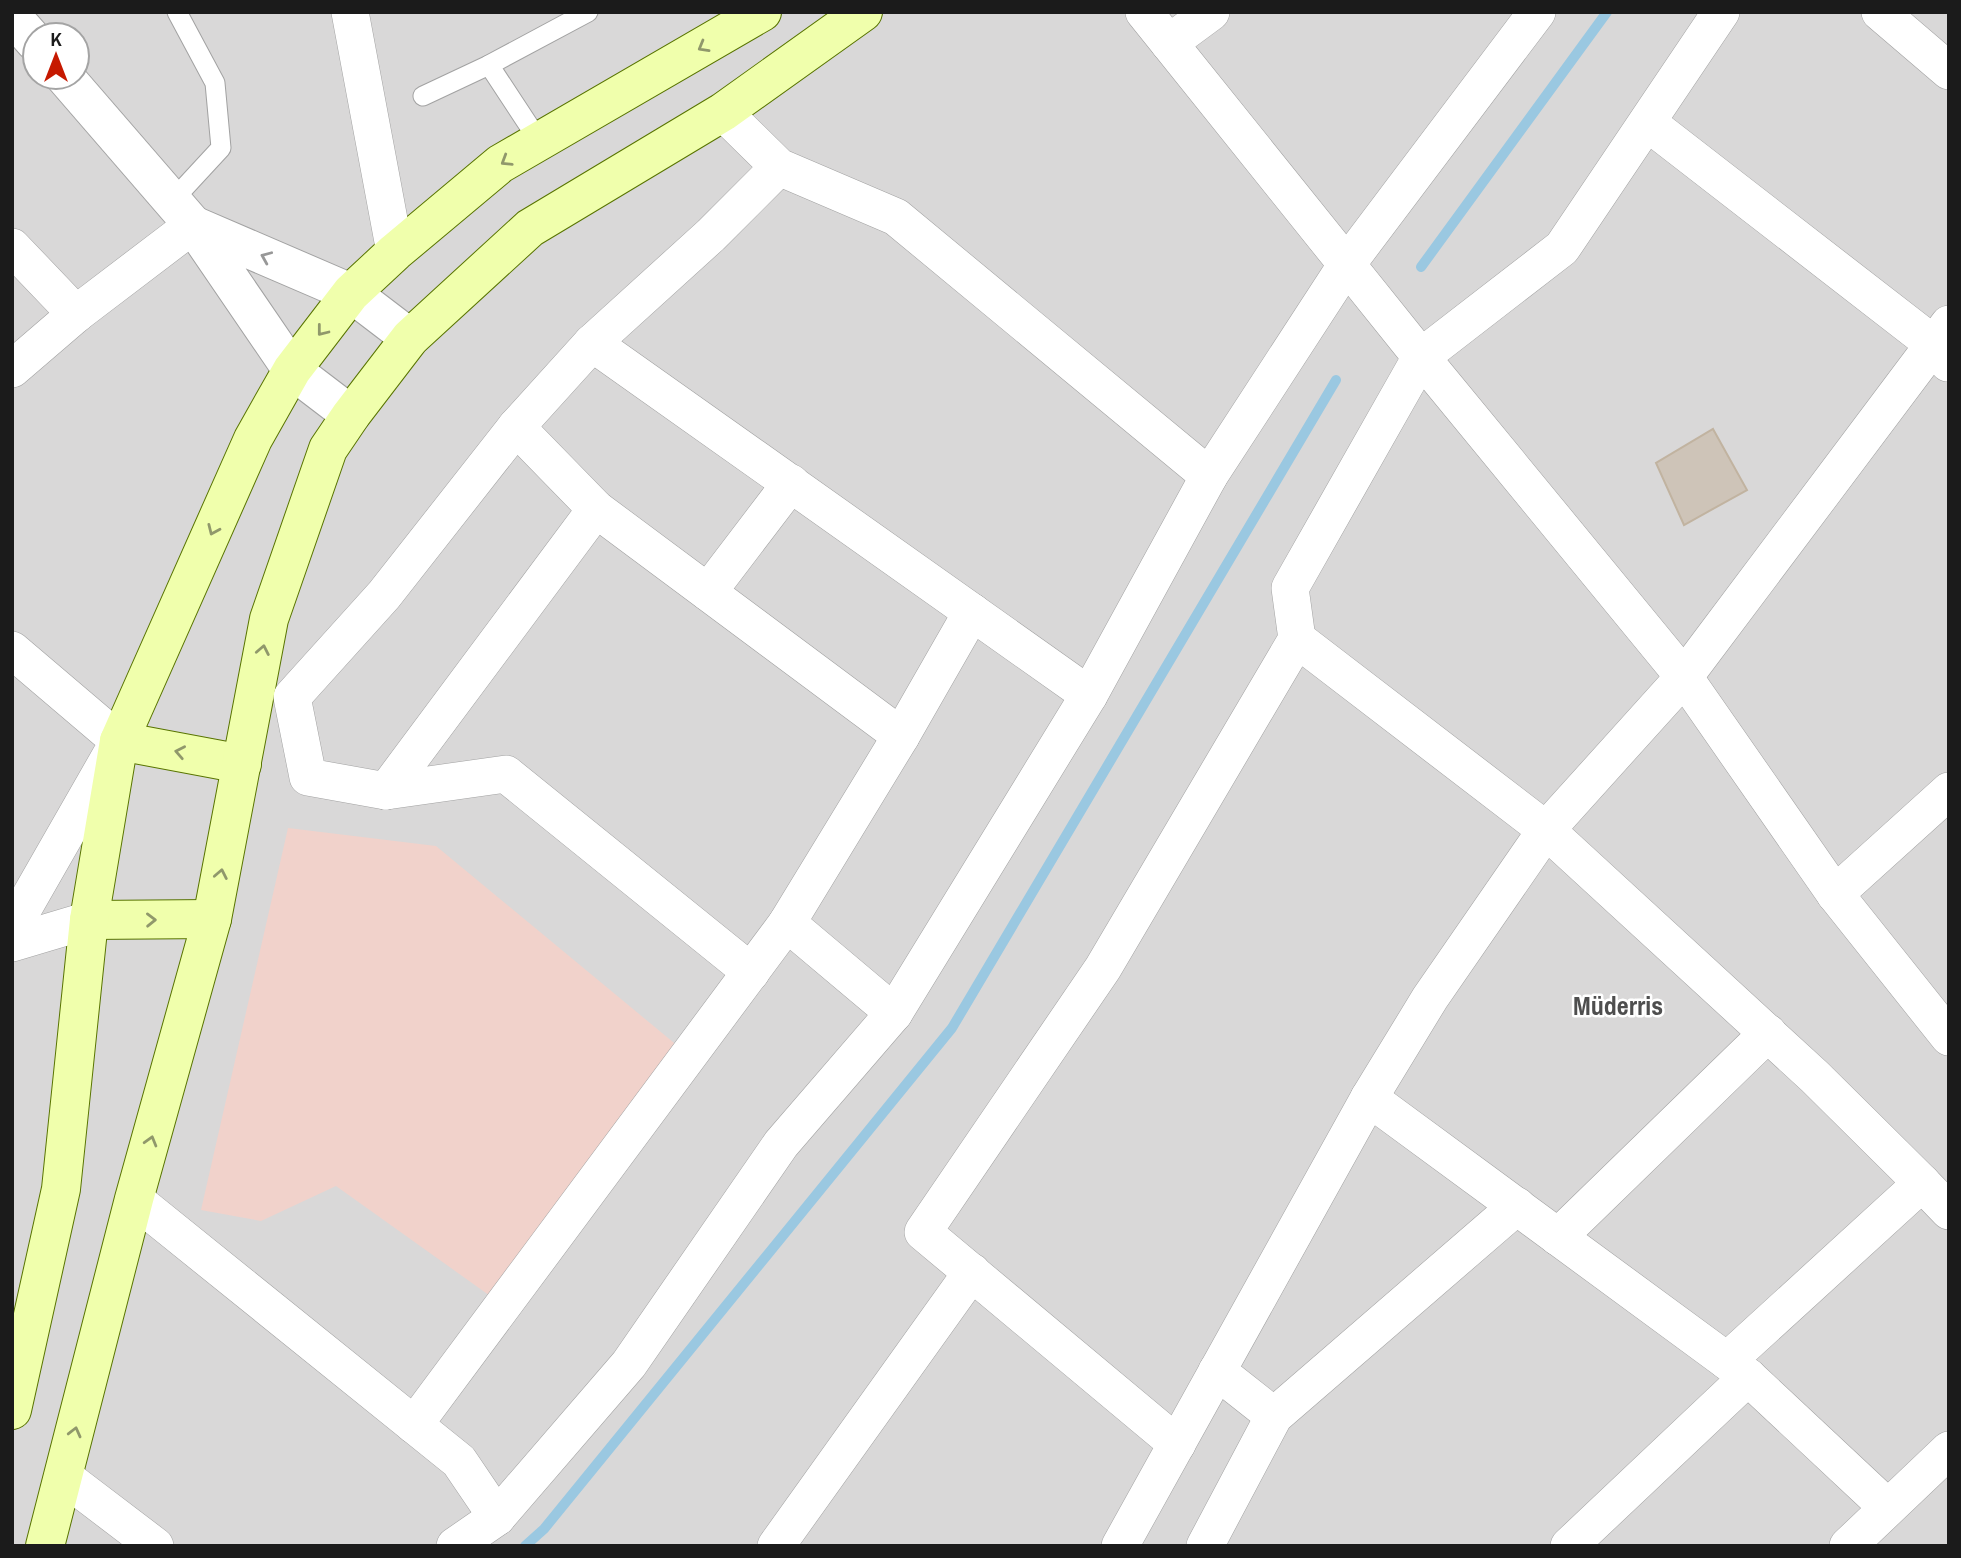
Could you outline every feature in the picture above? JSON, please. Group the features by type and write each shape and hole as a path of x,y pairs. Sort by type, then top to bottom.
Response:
{"main road":[{"path":"12,1410 61,1189 89,920 118,741 253,439 292,370 351,293 395,252 500,164 762,12"},
{"path":"46,1546 134,1199 212,919 269,619 328,449 410,338 530,228 723,112 863,12"},
{"path":"118,741 242,764"},
{"path":"89,920 212,919"}],"street":[{"path":"350,12 395,252"},
{"path":"1144,12 1421,357 1684,677 1835,894 1949,1037"},
{"path":"1169,43 1211,12"},
{"path":"455,1546 497,1517 629,1364 781,1144 894,1013 1089,695 1209,476 1347,264 1537,12"},
{"path":"1177,1444 923,1232 1103,968 1297,639 1290,588 1421,357 1562,248 1721,12"},
{"path":"1880,12 1949,71"},
{"path":"77,91 183,213 292,370 351,415"},
{"path":"723,112 779,167 896,217 1209,476"},
{"path":"1120,1546 1369,1098 1430,998 1546,830 1684,677 1943,344 1648,122"},
{"path":"751,972 506,774 386,791 308,777 292,697 384,595 516,427 593,342 711,234 779,167"},
{"path":"183,213 351,293 410,338"},
{"path":"12,369 183,213"},
{"path":"12,247 75,314"},
{"path":"593,342 1089,695"},
{"path":"516,427 596,509 901,736"},
{"path":"708,592 791,483"},
{"path":"386,791 596,509"},
{"path":"414,1425 787,923 901,736 972,612"},
{"path":"1297,639 1546,830 1815,1077 1949,1211"},
{"path":"12,650 118,741 12,928"},
{"path":"1835,894 1949,791"},
{"path":"12,943 89,920"},
{"path":"787,923 894,1013"},
{"path":"1559,1237 1768,1034"},
{"path":"1369,1098 1737,1369 1887,1507"},
{"path":"1569,1546 1737,1369 1922,1183"},
{"path":"134,1199 459,1461 497,1517"},
{"path":"1205,1546 1274,1416 1517,1206"},
{"path":"776,1546 972,1272"},
{"path":"1217,1371 1274,1416"},
{"path":"1849,1546 1949,1450"},
{"path":"63,1476 155,1546"}],"lane":[{"path":"177,12 215,83 221,148 183,213"},
{"path":"423,96 489,65 588,12"},
{"path":"489,65 539,141"}],"shaded area":[{"path":"12,12 1949,12 1949,1546 12,1546"},
{"path":"288,828 436,846 679,1047 493,1298 336,1186 261,1221 201,1210"}],"building":[{"path":"1713,429 1747,490 1684,525 1656,463"}],"waterway":[{"path":"1421,267 1607,12"},
{"path":"525,1546 544,1529 952,1028 1336,380"}],"district":[{"name":"Müderris","path":"1618,1006"}]}
